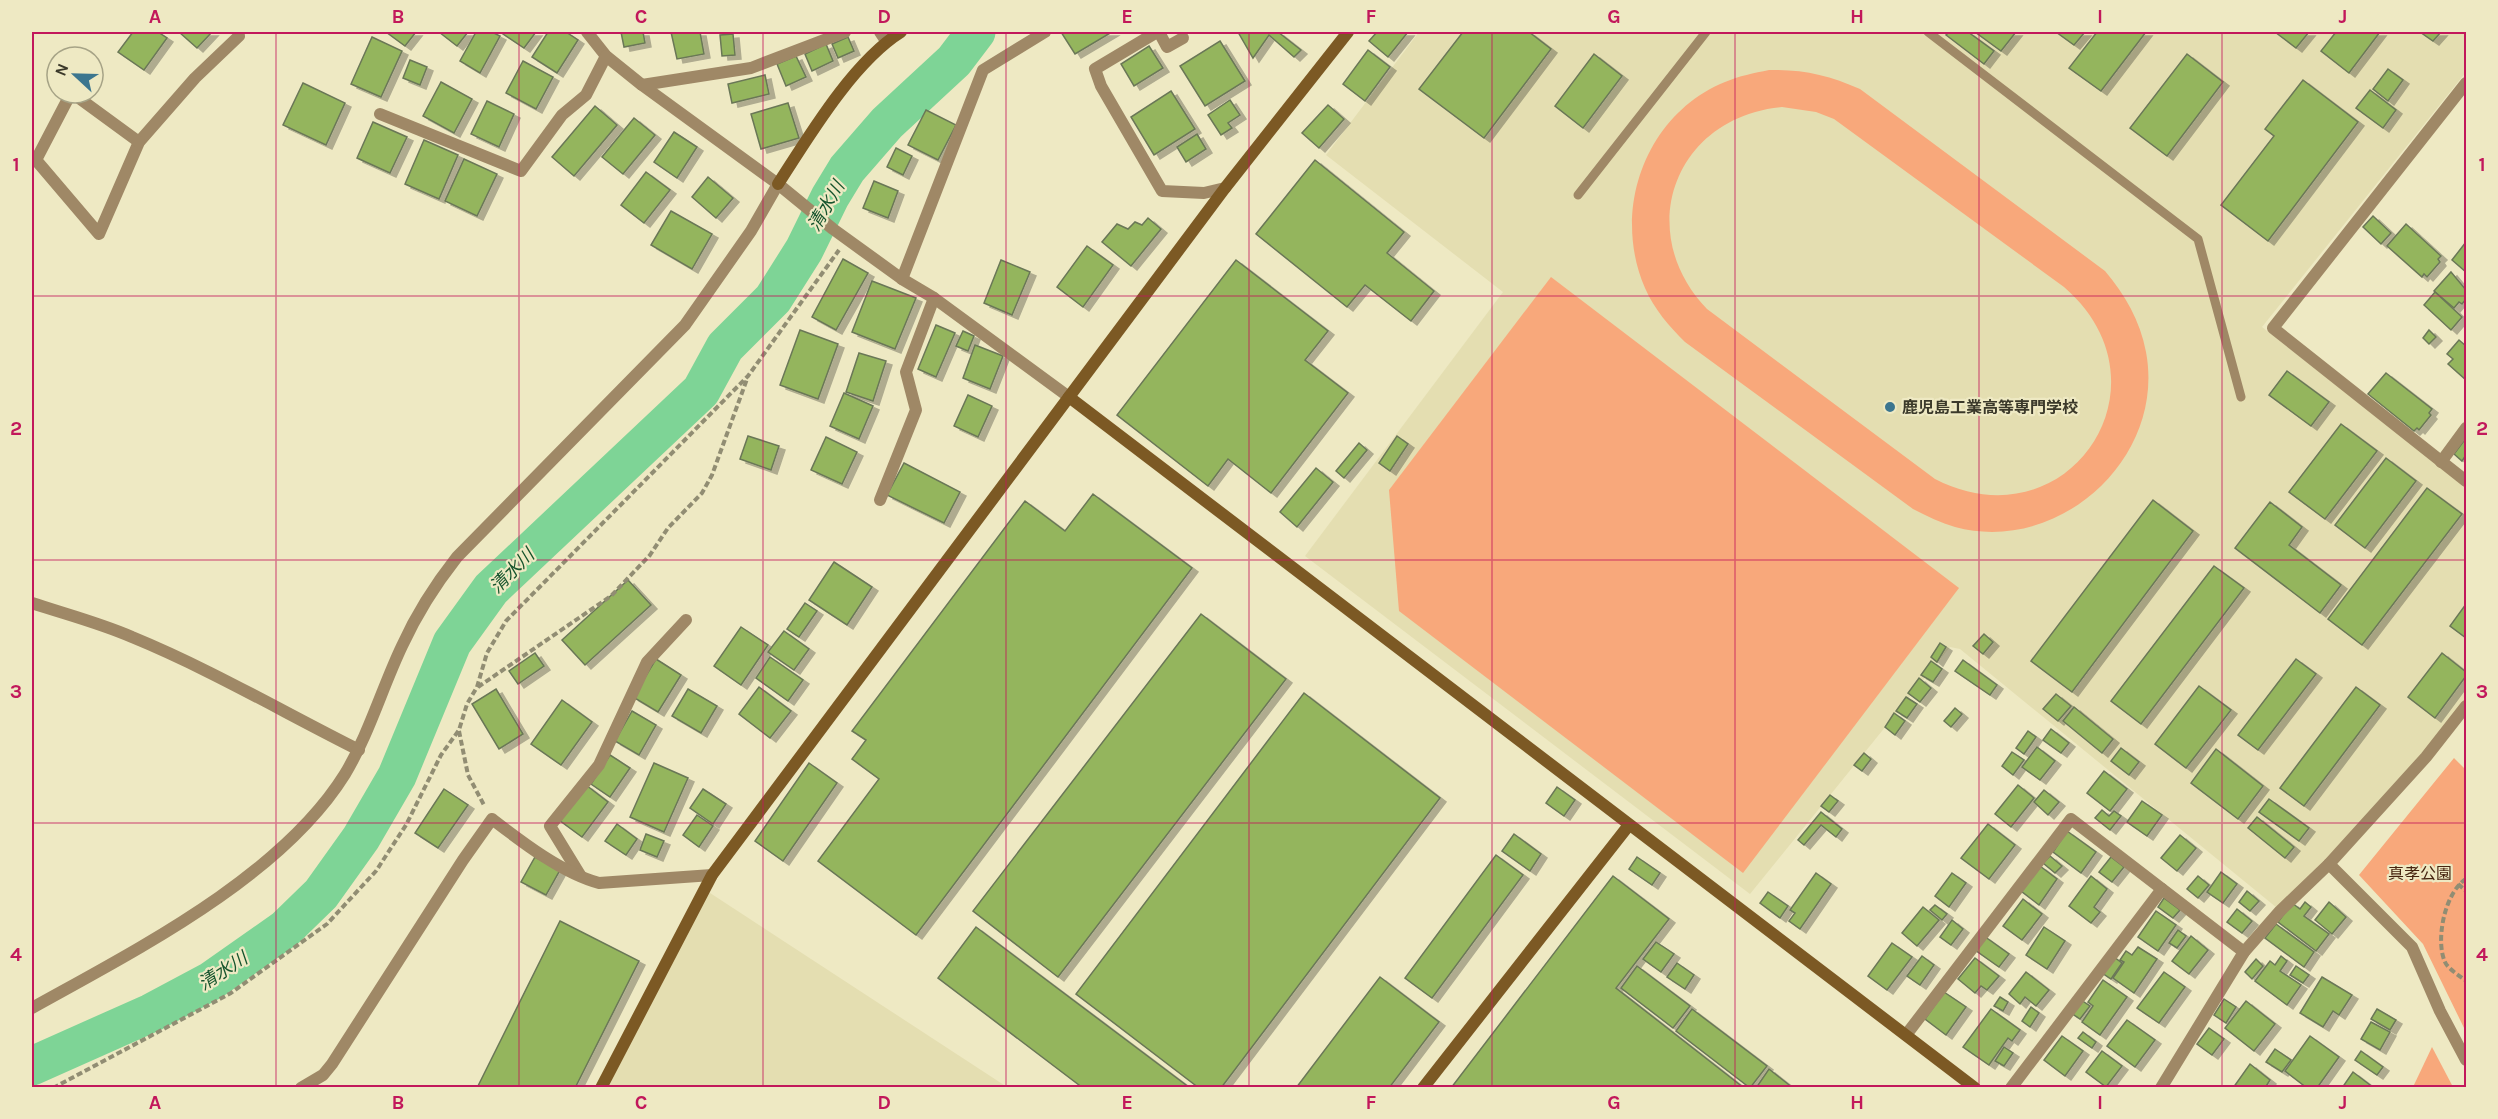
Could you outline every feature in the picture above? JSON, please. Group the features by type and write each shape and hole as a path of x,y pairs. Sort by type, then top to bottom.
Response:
{"street":[{"path":"66,105 36,160 99,234 139,142 195,78 239,36 238,32"},
{"path":"587,32 606,56 642,85 778,184 833,229 902,279 934,298 1069,397 1975,1088"},
{"path":"642,85 752,68 845,32"},
{"path":"32,1008 189,918 272,856 301,830 325,801 359,750 401,646 433,588 457,557 685,325 751,231 778,184 883,36 901,32"},
{"path":"902,279 983,70 1045,32"},
{"path":"1183,38 1167,47 1158,32 1095,69 1101,86 1162,191 1204,193 1225,188"},
{"path":"601,1088 712,875 1225,188 1348,32"},
{"path":"380,114 521,171 562,115 586,95 606,56"},
{"path":"2466,83 2273,328 2466,481"},
{"path":"88,105 139,142"},
{"path":"880,500 916,410 906,372 934,298"},
{"path":"2441,462 2466,428"},
{"path":"32,603 130,636 220,676 272,706 359,750"},
{"path":"583,878 550,826 599,765 647,662 686,620"},
{"path":"2161,1088 2244,952 2280,911 2329,864 2426,757 2466,706"},
{"path":"301,1088 323,1075 332,1064 463,860 492,819 515,837 583,878 598,883 712,875"},
{"path":"1906,1035 2071,819 2244,952"},
{"path":"1423,1088 1629,825"},
{"path":"2329,864 2412,948 2440,1011 2466,1060"},
{"path":"2011,1088 2162,889"}],"lane":[{"path":"1578,195 1706,32"},
{"path":"1928,32 2198,239 2241,397"}],"path":[{"path":"53,1088 231,993 327,924 376,871 406,825 441,755 459,730 467,704 477,687 487,653 506,621 748,376 847,239"},
{"path":"477,687 611,596 651,555 668,528 702,493 712,475 748,376"},
{"path":"459,730 468,775 492,819"},
{"path":"2466,879 2458,884 2446,910 2440,936 2445,964 2466,981"},
{"path":"2458,884 2466,891"}],"shaded area":[{"name":"鹿児島工業高等専門学校","path":"1419,32 2466,32 2466,72 2262,327 2466,487 2466,706 2282,912 1960,649 1950,647 1750,894 1305,556 1503,292 1326,155"},
{"path":"707,891 1007,1087 608,1088"},
{"path":"176,999 178,1004 32,1084 32,1059 144,1000"}],"green space":[{"path":"1769,70 1815,74 1860,89 2105,271 2131,308 2140,329 2146,352 2148,391 2139,428 2122,461 2097,490 2066,512 2032,526 1994,532 1955,527 1944,523 1913,509 1685,342 1662,317 1645,288 1635,258 1632,227 1635,197 1643,168 1656,141 1674,117 1697,97 1730,80","holes":["1782,107 1816,112 1834,119 2064,287 2096,326 2110,367 2108,408 2092,445 2064,474 2027,491 1983,494 1935,479 1707,309 1685,279 1672,246 1670,214 1676,183 1691,155 1714,132 1745,115"]},
{"path":"1551,277 1959,588 1743,873 1399,611 1389,490"},
{"name":"真孝公園","path":"2454,758 2466,770 2466,1032 2423,944 2359,875"},
{"path":"2432,1047 2453,1087 2413,1087"}],"building":[{"path":"133,32 158,32 167,38 144,70 118,52"},
{"path":"179,32 212,32 197,48"},
{"path":"386,32 416,32 405,46"},
{"path":"439,32 468,32 457,46"},
{"path":"476,32 492,32 500,36 480,73 460,61"},
{"path":"500,32 536,32 524,48"},
{"path":"548,32 566,32 578,40 557,73 532,57"},
{"path":"621,32 643,32 645,43 624,47"},
{"path":"671,32 700,32 704,54 677,59"},
{"path":"1061,32 1112,32 1075,54"},
{"path":"1238,32 1278,32 1301,50 1294,57 1269,35 1253,58"},
{"path":"1377,32 1408,32 1388,57 1369,41"},
{"path":"1463,32 1529,32 1551,49 1484,138 1419,89"},
{"path":"1949,32 1968,32 1994,51 1984,64 1946,35"},
{"path":"1975,32 2016,32 2001,51"},
{"path":"2056,32 2085,32 2074,45"},
{"path":"2097,32 2146,32 2101,91 2069,68"},
{"path":"2275,32 2309,32 2296,48"},
{"path":"2336,32 2380,32 2349,73 2321,51"},
{"path":"2420,32 2441,32 2433,41"},
{"path":"733,34 735,55 722,56 720,35"},
{"path":"372,37 402,51 381,97 351,84"},
{"path":"848,37 854,51 838,58 832,44"},
{"path":"1220,41 1245,81 1205,106 1180,66"},
{"path":"826,44 833,61 812,71 805,54"},
{"path":"1149,46 1163,68 1134,86 1121,64"},
{"path":"1368,50 1390,67 1365,101 1343,84"},
{"path":"1594,54 1622,76 1583,128 1555,106"},
{"path":"2187,54 2223,82 2167,156 2130,128"},
{"path":"796,56 806,77 786,86 777,64"},
{"path":"410,60 427,67 420,85 403,78"},
{"path":"523,61 553,77 536,109 506,93"},
{"path":"2388,69 2403,80 2388,101 2373,89"},
{"path":"765,75 769,94 732,103 728,84"},
{"path":"2303,80 2358,122 2268,241 2221,205 2274,136 2265,129"},
{"path":"441,82 472,99 454,133 423,116"},
{"path":"303,83 345,103 326,145 283,125"},
{"path":"2370,90 2396,110 2383,128 2356,108"},
{"path":"1171,91 1195,129 1154,155 1131,117"},
{"path":"1230,100 1240,115 1228,123 1232,128 1221,135 1208,115"},
{"path":"487,101 514,114 499,147 471,134"},
{"path":"788,103 799,138 761,149 751,114"},
{"path":"1328,105 1344,119 1319,148 1302,133"},
{"path":"595,106 617,125 574,176 552,157"},
{"path":"926,110 956,125 938,160 908,145"},
{"path":"634,118 655,135 623,174 602,157"},
{"path":"373,122 407,137 390,173 357,158"},
{"path":"674,132 697,147 677,178 654,162"},
{"path":"1197,134 1206,149 1186,162 1177,147"},
{"path":"424,140 458,155 439,199 405,184"},
{"path":"896,148 912,156 903,175 887,167"},
{"path":"464,159 497,174 477,216 445,201"},
{"path":"1315,160 1404,232 1387,253 1434,291 1411,321 1365,285 1347,307 1256,234"},
{"path":"646,172 670,190 644,223 621,205"},
{"path":"708,177 733,198 716,218 692,197"},
{"path":"874,181 898,191 888,218 863,208"},
{"path":"671,211 712,234 692,269 651,245"},
{"path":"2373,216 2391,233 2381,244 2363,227"},
{"path":"1148,218 1161,229 1131,266 1102,242 1117,224 1128,229 1135,222 1142,225"},
{"path":"2406,224 2441,256 2438,259 2440,262 2427,277 2424,274 2422,277 2387,246"},
{"path":"2466,242 2466,272 2452,260"},
{"path":"1087,246 1113,265 1083,307 1057,287"},
{"path":"843,259 868,273 836,330 812,317"},
{"path":"1001,260 1030,272 1012,315 984,303"},
{"path":"1236,260 1328,331 1305,360 1348,393 1271,493 1228,459 1208,486 1117,415"},
{"path":"2451,272 2466,290 2466,299 2454,308 2434,291"},
{"path":"872,281 916,298 895,349 852,332"},
{"path":"2435,292 2462,317 2451,330 2424,305"},
{"path":"936,325 955,333 936,377 918,369"},
{"path":"800,330 838,344 818,399 780,385"},
{"path":"2429,330 2436,337 2429,344 2423,338"},
{"path":"963,331 974,336 968,351 956,346"},
{"path":"2459,340 2466,346 2466,380 2448,364 2453,359 2447,354"},
{"path":"975,345 1003,356 990,389 963,378"},
{"path":"859,353 886,361 873,401 846,392"},
{"path":"2287,371 2329,402 2311,426 2269,395"},
{"path":"2386,373 2432,409 2429,413 2431,415 2419,430 2417,428 2414,431 2368,394"},
{"path":"844,393 873,406 859,439 830,426"},
{"path":"968,395 992,406 978,437 954,426"},
{"path":"2341,424 2377,451 2325,519 2289,492"},
{"path":"748,436 779,446 771,470 740,459"},
{"path":"1397,436 1408,444 1390,471 1379,463"},
{"path":"826,437 857,452 842,484 811,470"},
{"path":"2466,438 2466,455 2462,461 2454,454"},
{"path":"1359,443 1367,450 1344,478 1336,471"},
{"path":"2386,458 2416,481 2365,548 2335,525"},
{"path":"904,463 960,492 944,523 887,495"},
{"path":"1316,468 1333,482 1297,527 1280,512"},
{"path":"2427,488 2462,514 2362,645 2328,619"},
{"path":"1093,494 1192,568 916,935 818,861 879,779 852,759 866,740 852,731 1025,501 1065,531"},
{"path":"2153,500 2193,531 2072,692 2031,661"},
{"path":"2270,502 2302,527 2289,545 2341,585 2320,613 2235,548"},
{"path":"834,562 872,587 847,625 809,600"},
{"path":"2214,566 2244,588 2141,724 2111,701"},
{"path":"628,580 651,605 585,665 562,640"},
{"path":"805,603 817,611 799,637 787,629"},
{"path":"2466,604 2466,638 2450,626"},
{"path":"1201,614 1286,679 1058,977 973,911"},
{"path":"741,627 768,645 741,685 714,666"},
{"path":"784,631 809,649 794,670 768,652"},
{"path":"1984,634 1993,642 1983,654 1973,646"},
{"path":"1940,643 1946,647 1937,662 1931,657"},
{"path":"535,653 544,666 518,684 509,671"},
{"path":"2442,653 2466,672 2466,676 2435,718 2408,697"},
{"path":"770,657 803,680 788,701 756,678"},
{"path":"656,659 681,675 658,712 633,697"},
{"path":"2296,659 2316,674 2258,750 2238,735"},
{"path":"1963,660 1997,685 1990,695 1955,671"},
{"path":"1931,661 1942,669 1933,682 1921,675"},
{"path":"1919,678 1931,688 1920,702 1908,693"},
{"path":"2199,686 2231,710 2186,768 2155,744"},
{"path":"759,687 791,711 770,738 739,714"},
{"path":"2356,687 2380,705 2304,806 2280,788"},
{"path":"496,689 523,734 499,749 472,704"},
{"path":"688,689 717,706 701,733 672,716"},
{"path":"1304,693 1440,798 1221,1088 1199,1088 1076,994"},
{"path":"2056,694 2071,706 2058,721 2043,709"},
{"path":"1906,697 1917,704 1907,718 1896,711"},
{"path":"562,700 592,722 561,765 531,744"},
{"path":"2074,707 2113,739 2102,753 2063,721"},
{"path":"1955,708 1962,714 1951,727 1944,721"},
{"path":"632,711 656,725 639,755 615,741"},
{"path":"1894,713 1905,721 1895,735 1885,727"},
{"path":"2051,729 2069,743 2061,753 2043,740"},
{"path":"2028,731 2036,737 2024,754 2016,748"},
{"path":"2037,747 2055,761 2040,780 2022,767"},
{"path":"2121,748 2139,762 2129,775 2111,761"},
{"path":"2216,749 2263,786 2238,819 2191,783"},
{"path":"2012,752 2024,760 2013,775 2002,766"},
{"path":"1864,753 1871,759 1862,771 1854,765"},
{"path":"610,755 630,768 610,797 591,784"},
{"path":"654,763 688,778 664,832 630,817"},
{"path":"809,763 837,783 783,861 755,841"},
{"path":"2104,771 2127,789 2110,811 2087,793"},
{"path":"586,785 608,802 582,837 559,820"},
{"path":"2018,785 2034,798 2011,827 1995,814"},
{"path":"1557,787 1575,800 1564,816 1546,803"},
{"path":"444,789 468,805 438,848 415,833"},
{"path":"703,789 726,804 713,824 690,808"},
{"path":"2044,790 2059,802 2048,815 2034,802"},
{"path":"1830,795 1838,801 1829,812 1821,806"},
{"path":"2269,799 2309,828 2299,841 2259,812"},
{"path":"2142,801 2162,815 2147,836 2127,822"},
{"path":"2102,810 2109,816 2114,811 2121,816 2110,830 2095,818"},
{"path":"1821,812 1842,829 1836,837 1821,825 1804,845 1798,840"},
{"path":"697,815 713,826 699,847 683,835"},
{"path":"2257,817 2294,847 2285,858 2248,828"},
{"path":"617,824 637,839 626,855 605,841"},
{"path":"1988,824 2015,845 1989,879 1961,858"},
{"path":"2067,831 2096,852 2081,873 2053,852"},
{"path":"646,834 664,841 657,857 640,850"},
{"path":"1514,834 1541,854 1530,871 1502,851"},
{"path":"2180,835 2196,848 2177,871 2161,858"},
{"path":"1496,855 1523,875 1432,998 1405,978"},
{"path":"2050,856 2062,866 2055,873 2043,863"},
{"path":"535,857 560,870 546,895 521,882"},
{"path":"1637,857 1660,873 1652,885 1629,869"},
{"path":"2111,857 2124,867 2112,882 2099,872"},
{"path":"2040,866 2057,879 2039,905 2021,891"},
{"path":"2221,872 2237,884 2223,903 2207,892"},
{"path":"1816,873 1831,884 1800,929 1789,921 1795,913 1790,910"},
{"path":"1952,873 1966,883 1949,907 1935,896"},
{"path":"1613,876 1669,919 1616,988 1744,1088 1451,1088"},
{"path":"2091,876 2107,889 2094,907 2100,912 2091,923 2069,906"},
{"path":"2198,876 2209,885 2198,898 2187,889"},
{"path":"2247,891 2259,901 2250,911 2239,902"},
{"path":"1768,892 1788,906 1780,918 1760,903"},
{"path":"2164,898 2180,910 2173,918 2158,907"},
{"path":"2023,899 2042,914 2022,940 2003,926"},
{"path":"2305,902 2311,907 2304,916 2329,934 2316,951 2278,922 2292,903 2300,909"},
{"path":"2329,902 2346,917 2332,934 2315,920"},
{"path":"1935,905 1947,914 1942,920 1930,910"},
{"path":"1923,907 1939,920 1917,946 1902,933"},
{"path":"2237,909 2252,921 2242,933 2227,922"},
{"path":"2156,911 2176,925 2158,951 2138,937"},
{"path":"1952,920 1963,929 1951,945 1940,937"},
{"path":"560,921 639,961 575,1088 477,1088"},
{"path":"2276,924 2314,952 2304,967 2265,938"},
{"path":"976,927 1190,1088 1083,1088 938,978"},
{"path":"2044,927 2065,941 2047,969 2026,955"},
{"path":"2178,930 2186,936 2177,948 2169,943"},
{"path":"1984,936 2009,954 1999,967 1975,950"},
{"path":"2191,936 2208,950 2189,974 2172,961"},
{"path":"1656,942 1674,954 1661,972 1643,959"},
{"path":"1892,943 1912,957 1887,990 1868,976"},
{"path":"2138,947 2157,959 2134,993 2113,978 2124,962 2120,960 2126,951 2132,955"},
{"path":"1922,956 1934,965 1920,985 1907,976"},
{"path":"2281,956 2287,961 2280,971 2301,985 2287,1005 2255,981 2270,961 2275,965"},
{"path":"2114,957 2122,963 2111,979 2102,973"},
{"path":"1975,958 1999,976 1987,990 1981,986 1975,993 1958,979"},
{"path":"2256,959 2263,966 2252,979 2245,972"},
{"path":"1677,963 1694,975 1685,989 1667,977"},
{"path":"1637,966 1690,1006 1673,1028 1621,988"},
{"path":"2296,966 2309,975 2303,983 2290,975"},
{"path":"2026,972 2049,990 2036,1006 2025,997 2020,1004 2009,994"},
{"path":"2164,972 2185,987 2159,1023 2137,1008"},
{"path":"1380,977 1439,1022 1389,1088 1296,1088"},
{"path":"2322,977 2352,995 2339,1015 2333,1011 2323,1027 2300,1013"},
{"path":"2103,980 2127,997 2100,1035 2082,1022 2093,1006 2088,1002"},
{"path":"1944,992 1966,1007 1946,1035 1925,1019"},
{"path":"2000,997 2008,1002 2003,1011 1994,1006"},
{"path":"2224,999 2236,1007 2226,1023 2214,1015"},
{"path":"2081,1000 2090,1006 2080,1019 2071,1013"},
{"path":"2246,1001 2275,1024 2254,1051 2225,1028"},
{"path":"2031,1007 2039,1013 2030,1027 2022,1021"},
{"path":"1692,1009 1767,1066 1750,1088 1676,1031"},
{"path":"1991,1009 2020,1030 2012,1041 2008,1038 1989,1065 1963,1047"},
{"path":"2377,1009 2396,1020 2390,1030 2371,1019"},
{"path":"2127,1020 2155,1040 2135,1067 2107,1046"},
{"path":"2371,1022 2390,1032 2380,1050 2361,1039"},
{"path":"2209,1028 2224,1039 2212,1055 2197,1044"},
{"path":"2083,1032 2096,1042 2092,1048 2078,1038"},
{"path":"2062,1036 2083,1051 2065,1076 2044,1060"},
{"path":"2310,1036 2339,1057 2317,1088 2307,1088 2285,1071"},
{"path":"2004,1047 2013,1053 2004,1066 1995,1061"},
{"path":"2275,1049 2291,1060 2282,1072 2266,1062"},
{"path":"2102,1051 2122,1066 2106,1087 2086,1072"},
{"path":"2361,1051 2383,1067 2377,1075 2355,1060"},
{"path":"2250,1064 2270,1080 2265,1088 2233,1088"},
{"path":"1769,1069 1793,1088 1756,1088"},
{"path":"2353,1072 2374,1088 2342,1088"}],"waterway":[{"name":"清水川","path":"32,1066 151,1013 211,981 285,929 321,894 361,838 397,776 452,643 491,589 701,391 725,347 773,299 804,250 830,197 847,169 887,123 954,61 976,32"}],"place":[{"name":"鹿児島工業高等専門学校","path":"1890,407"}]}
